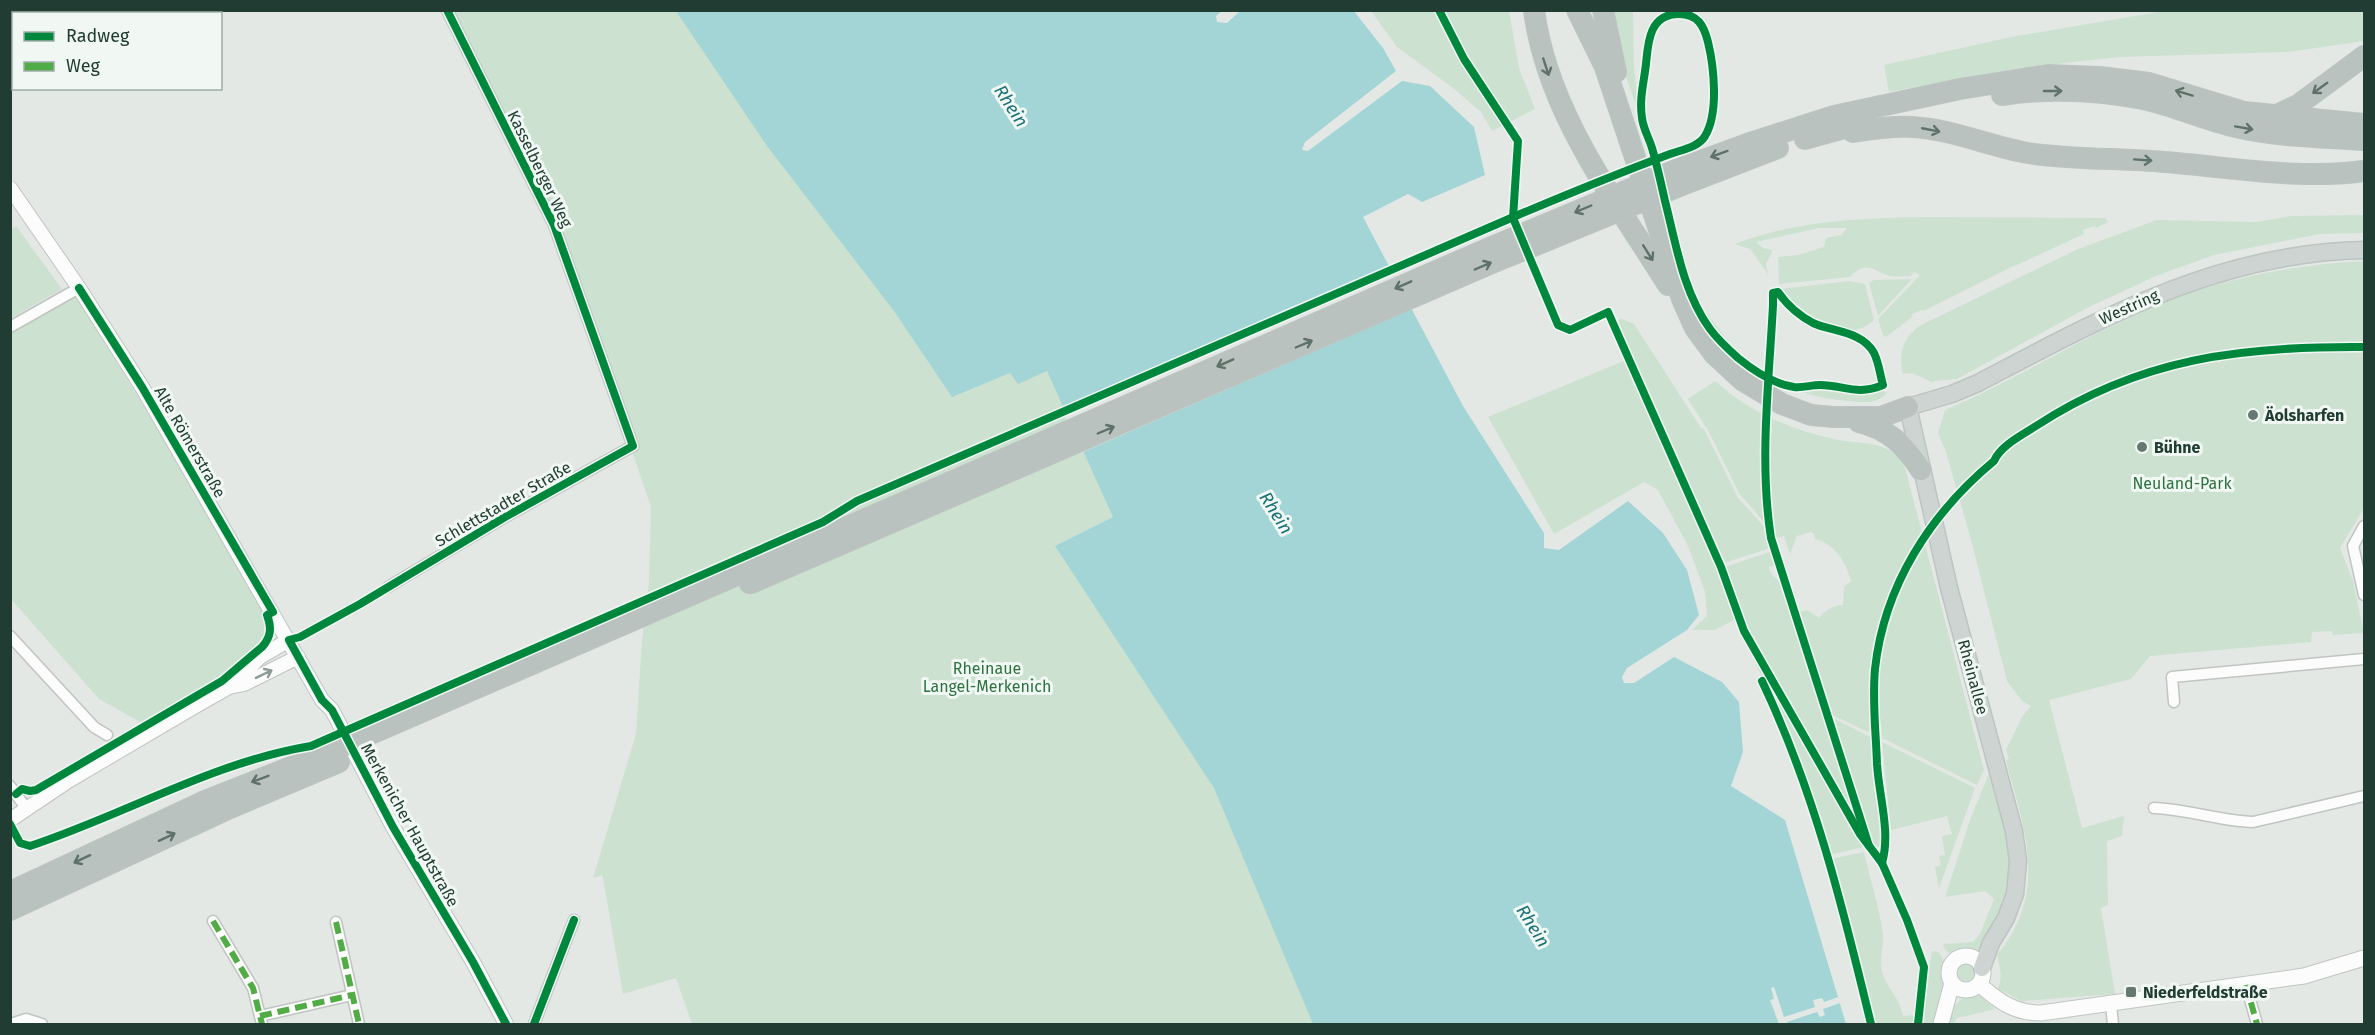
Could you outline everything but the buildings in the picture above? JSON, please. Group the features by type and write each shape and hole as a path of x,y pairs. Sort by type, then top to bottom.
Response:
{"highway":[{"path":"1533,10 1537,38 1547,74 1594,168 1695,328 1714,354 1753,388 1804,413 1872,425 1889,433 1911,453 1921,470"},
{"path":"1577,10 1605,67 1640,168 1671,271 1695,328"},
{"path":"1584,10 1600,38 1620,89 1648,169 1677,272 1701,325 1714,341 1745,370 1792,396 1843,406 1908,407"},
{"path":"1603,10 1620,89"},
{"path":"2273,117 2298,105 2364,56"},
{"path":"1679,178 1747,144 1834,116 1960,89 2048,75 2100,77 2149,83 2244,112 2273,117 2364,124"},
{"path":"10,910 337,756 1454,263 1679,178 1859,123 1934,107 2018,93 2054,90 2099,93 2144,100 2235,127 2273,133 2364,140"},
{"path":"1811,137 1892,127 1912,127 1932,129 1994,146 2054,157 2155,161 2266,172 2316,174 2361,171"},
{"path":"1833,417 1881,417 1908,407"},
{"path":"10,892 205,801 337,756"},
{"path":"10,926 95,870"}],"main road":[{"name":"Westring","path":"1908,407 1970,387 2127,307 2186,283 2227,270 2273,260 2329,252 2364,250"},
{"name":"Rheinallee","path":"1908,407 1949,588 2014,831 2018,861 2015,894 2006,918 1978,970 1971,990 1956,986 1949,972 1953,963 1963,956 1978,970"},
{"path":"1978,970 2002,1004 2032,1013 2110,1005 2246,985 2304,975 2364,958"},
{"name":"Rheinallee","path":"1941,1024 1956,986"}],"street":[{"name":"Kasselberger Weg","path":"447,10 554,225 633,446"},
{"name":"Alte Römerstraße","path":"10,189 79,288 142,387 289,640"},
{"path":"10,327 79,288"},
{"name":"Schlettstadter Straße","path":"388,587 633,446"},
{"path":"2364,526 2353,546 2364,595"},
{"path":"10,636 94,727 107,735"},
{"path":"10,820 109,756 229,687 260,657 289,640"},
{"name":"Merkenicher Hauptstraße","path":"289,640 322,700 332,710 393,827 473,962 506,1024"},
{"path":"229,687 244,684 298,657"},
{"path":"2174,702 2172,677 2364,659"},
{"path":"10,786 26,808"},
{"path":"2154,808 2181,809 2239,822 2253,822 2364,796"},
{"path":"534,1024 574,920"},
{"path":"213,921 253,988 261,1020 352,995"},
{"path":"336,922 359,1024"},
{"path":"2246,985 2258,1024"},
{"path":"2110,1005 2113,1024"},
{"path":"11,1024 26,1019 42,1024"}],"green space":[{"path":"2170,10 2364,11 2364,41 2288,52 2119,57 2013,69 1889,92 1884,65 2011,37"},
{"name":"Rheinaue Langel-Merkenich","path":"447,11 962,11 1553,1024 692,1024 676,978 623,994 603,878 602,875 593,878 636,734 642,640 649,582 651,507 619,413 549,226"},
{"path":"1371,11 1509,11 1519,68 1535,109 1492,131 1481,112 1453,88 1397,47"},
{"path":"1613,11 1633,11 1634,69 1639,114 1618,54"},
{"path":"2364,215 2364,233 2320,234 2214,255 2156,276 2089,307 1957,379 1934,381 1933,383 1915,374 1903,374 1901,359 1903,346 1910,335 1921,325 2078,249 2157,220 2257,222 2291,216"},
{"path":"1878,218 2106,218 2108,222 2096,228 2094,226 2083,230 2084,234 1924,311 1912,314 1912,317 1886,337 1883,335 1878,319 1920,275 1914,272 1911,276 1891,276 1871,268 1862,268 1850,277 1779,284 1778,257 1798,255 1824,247 1826,238 1841,235 1847,228 1819,228 1756,242 1763,248 1773,250 1766,264 1768,274 1750,249 1735,244 1806,225"},
{"path":"16,226 62,289 11,318 11,229"},
{"name":"Neuland-Park","path":"2364,261 2364,508 2340,548 2353,581 2364,633 2333,635 2332,631 2312,632 2311,642 2150,656 2131,679 2049,700 2082,828 2124,816 2122,836 2107,841 2108,905 2101,908 2115,994 2021,1001 1998,989 2001,976 1997,955 2013,931 2023,908 2028,884 2025,837 2006,761 2009,758 2006,750 2022,717 2031,706 2022,701 2007,681 1970,536 1946,452 1938,433 1945,410 1997,386 2099,332 2177,298 2255,275 2309,266"},
{"path":"1911,279 1878,316 1869,283 1874,280"},
{"path":"1849,281 1865,284 1874,320 1863,327 1850,330 1836,330 1808,319 1786,300 1780,289"},
{"path":"75,295 245,575 260,603 269,631 238,665 142,723 99,699 11,599 10,333"},
{"path":"1706,312 1733,346 1766,373 1779,379 1802,386 1811,385 1864,393 1881,390 1887,393 1874,401 1859,402 1826,398 1786,386 1751,365 1735,352 1706,320"},
{"path":"1622,319 1634,324 1701,428 1704,429 1738,498 1769,532 1770,548 1721,564 1614,321"},
{"path":"1626,360 1718,563 1739,617 1715,630 1692,630 1707,616 1705,592 1688,546 1658,490 1644,482 1554,534 1488,417"},
{"path":"1715,381 1741,401 1786,425 1834,439 1879,446 1895,453 1903,460 1984,770 1977,785 1882,738 1881,722 1877,722 1878,670 1873,669 1871,730 1868,732 1828,713 1823,695 1825,694 1820,687 1792,591 1795,591 1796,602 1801,612 1808,610 1819,618 1829,609 1843,605 1844,587 1851,581 1849,574 1834,549 1815,539 1811,532 1797,536 1790,554 1784,536 1773,539 1767,486 1772,426 1763,425 1763,487 1766,520 1763,521 1739,493 1709,432 1688,399"},
{"path":"1772,551 1776,565 1769,567 1774,576 1783,583 1864,835 1757,652 1722,568"},
{"path":"1746,638 1864,845 1863,847 1829,855 1782,718 1745,641"},
{"path":"1831,717 1872,738 1883,846 1873,847"},
{"path":"1882,742 1975,788 1939,888 1935,867 1941,865 1939,856 1945,855 1942,836 1952,834 1947,816 1891,830"},
{"path":"1990,771 2013,858 2009,896 1989,939 1971,953 1955,956 1945,950 1943,944 1973,942 1980,934 1994,899 1985,891 1945,897 1970,820"},
{"path":"1864,852 1883,934 1882,971 1903,1016 1914,1015 1914,1024 1874,1024 1844,900 1831,859"},
{"path":"1932,951 1938,952 1943,960 1947,977 1946,987 1936,1024 1921,1024"},
{"path":"1966,963 1972,966 1975,972 1972,978 1966,981 1960,978 1957,972 1960,966"},
{"path":"1967,994 1981,996 1995,1009 1957,1018 1953,1024 1949,1024 1954,1006"}],"water":[{"name":"Rhein","path":"1223,10 1216,16 1217,22 1227,23 1240,11 1353,10 1383,48 1396,71 1305,142 1302,150 1308,151 1402,81 1430,86 1474,127 1485,175 1422,202 1408,194 1363,217 1463,406 1544,533 1544,548 1559,550 1628,501 1663,533 1687,570 1699,615 1687,630 1627,668 1622,677 1624,683 1634,683 1674,657 1722,682 1739,702 1743,752 1731,786 1785,820 1846,1024 1313,1024 1214,788 1055,546 1113,517 1047,371 1018,384 1010,373 952,397 894,311 767,146 676,11"}],"pier":[{"path":"1392,266 1414,308 1081,453 1062,410"},
{"path":"1774,987 1784,1017 1815,1007 1813,1000 1822,998 1824,1002 1841,996 1843,1002 1823,1009 1825,1015 1820,1017 1817,1012 1787,1022 1787,1024 1779,1024 1770,1000 1774,999 1771,988"}],"marked path":[{"path":"213,921 253,988 262,1024"},
{"path":"336,922 359,1024"},
{"path":"2246,985 2257,1024"},
{"path":"260,1016 352,995"}],"cycle path":[{"path":"447,10 554,225 633,446 505,517 360,604 300,637 289,640 322,700 332,710 393,827 473,962 506,1024"},
{"path":"1439,10 1464,59 1518,141 1513,218 1558,325 1570,330 1608,312 1721,567 1744,631 1860,834 1882,863 1907,920 1924,967 1918,1024"},
{"path":"10,824 20,843 30,846 204,776 239,764 311,746 823,522 857,501 1518,215 1613,176 1651,161 1670,154 1684,149 1694,145 1705,136 1712,115 1714,103 1712,64 1702,26 1691,16 1679,14 1661,19 1652,31 1641,97 1641,111 1644,126 1651,144 1652,148 1654,154 1656,161 1682,267 1701,315 1716,337 1738,358 1757,372 1764,376 1771,380 1794,387 1829,385 1858,390 1883,385 1874,353 1862,340 1813,323 1802,317 1778,292 1773,293 1773,305 1769,363 1767,393 1765,451 1767,509 1771,538 1869,846"},
{"path":"16,794 22,789 36,790 222,681 265,643 270,632 267,615 273,612 142,387 79,288"},
{"path":"1882,863 1885,827 1877,764 1874,693 1880,638 1888,609 1914,554 1950,504 2012,441 2075,403 2114,385 2153,371 2234,354 2276,349 2364,347"},
{"path":"1762,681 1797,764 1826,850 1871,1024"},
{"path":"534,1024 574,920"}],"place":[{"name":"Äolsharfen","path":"2253,415"},
{"name":"Bühne","path":"2142,447"},
{"name":"Niederfeldstraße","path":"2131,992"}]}
